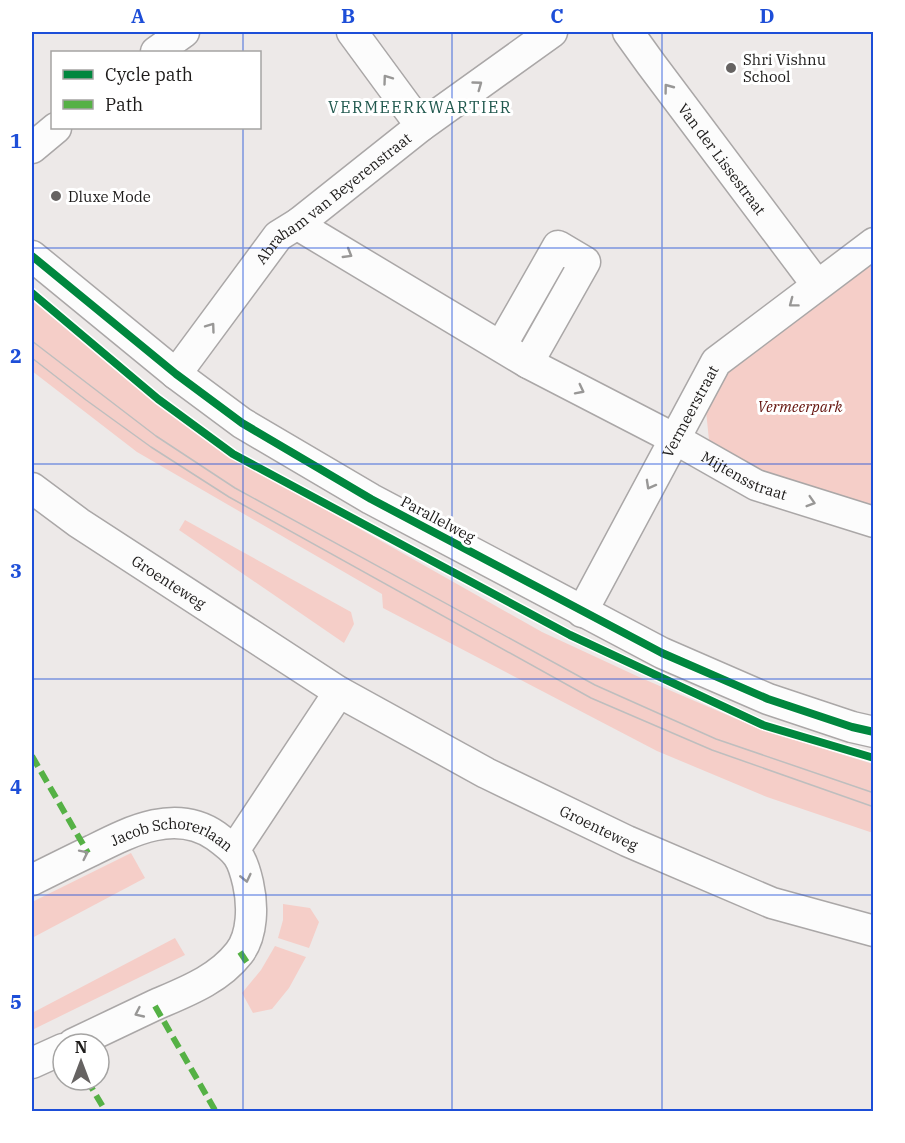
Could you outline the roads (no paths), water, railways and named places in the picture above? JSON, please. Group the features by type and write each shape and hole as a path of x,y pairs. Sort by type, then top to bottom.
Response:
{"street":[{"path":"157,51 184,32"},
{"path":"352,32 421,126"},
{"name":"Abraham van Beyerenstraat","path":"176,374 278,236 299,223 421,126 552,32"},
{"name":"Van der Lissestraat","path":"628,32 817,285"},
{"path":"32,147 55,129"},
{"name":"Mijtensstraat","path":"299,223 303,228 528,363 756,485 873,522"},
{"name":"Vermeerstraat","path":"582,612 716,362 873,243"},
{"path":"501,346 558,246 585,262 528,363"},
{"name":"Parallelweg","path":"32,256 176,374 242,423 371,499 662,653 768,699 873,732"},
{"name":"Groenteweg","path":"32,488 79,523 339,692 486,773 627,841 772,903 873,931"},
{"path":"234,849 339,692"},
{"name":"Jacob Schorerlaan","path":"32,880 126,834 144,827 165,823 190,825 211,833 234,849 243,864 251,909 244,958 190,989 99,1032"},
{"path":"32,1064 51,1055"}],"tram line":[{"path":"32,341 156,436 235,488 595,685 716,739 874,793"},
{"path":"32,358 151,447 229,497 591,698 712,750 874,807"}],"place":[{"name":"Shri Vishnu School","path":"731,68"},
{"name":"Dluxe Mode","path":"56,196"}],"district":[{"name":"VERMEERKWARTIER","path":"420,107"}],"park label":[{"name":"Vermeerpark","path":"800,406"}]}
